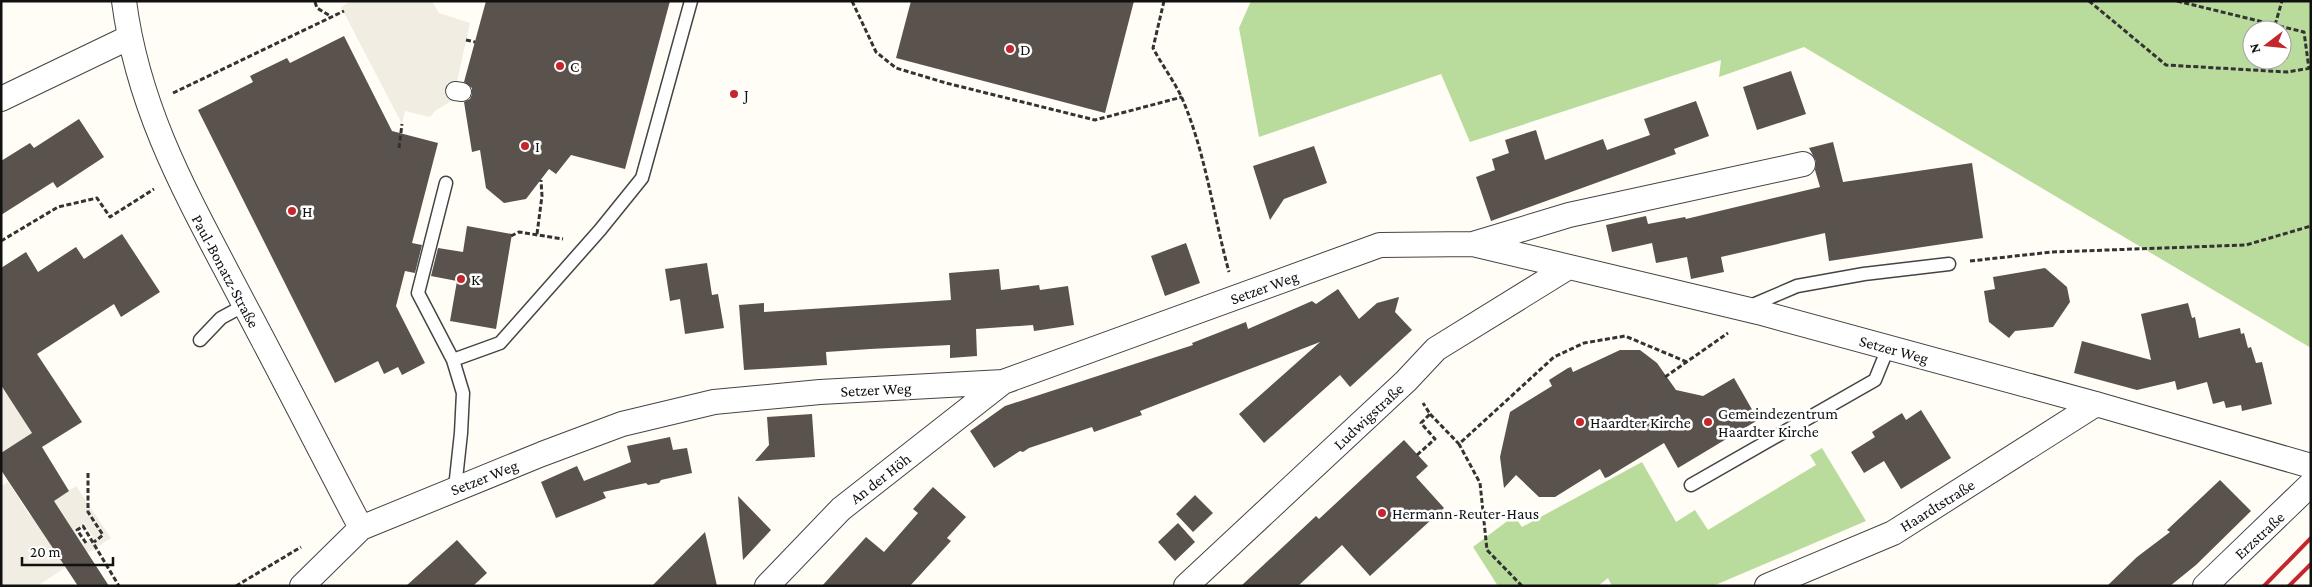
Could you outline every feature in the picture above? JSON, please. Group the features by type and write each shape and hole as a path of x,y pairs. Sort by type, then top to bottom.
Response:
{"street":[{"name":"Paul-Bonatz-Straße","path":"124,1 128,38 148,105 176,175 361,528"},
{"path":"1,99 128,38"},
{"name":"Setzer Weg","path":"1473,244 1569,215 1803,164"},
{"name":"Setzer Weg","path":"302,586 361,528 455,488 622,424 714,402 820,392 1003,382 1380,245 1473,244 1751,311 2096,404 2311,466"},
{"name":"Ludwigstraße","path":"1186,586 1406,381 1436,349 1567,268"},
{"name":"An der Höh","path":"767,586 841,509 1003,382"},
{"name":"Haardtstraße","path":"1767,586 1893,533 2096,404"},
{"name":"Erzstraße","path":"2205,586 2311,484"}],"lane":[{"path":"453,360 500,343 642,178 691,1"},
{"path":"446,183 418,293 453,360 463,393 462,432 455,488"},
{"path":"1751,311 1797,286 1864,274 1949,264"},
{"path":"200,340 221,318 245,305"},
{"path":"1692,486 1875,380 1888,348"}],"path":[{"path":"852,1 876,52 896,68 946,83 1095,120 1182,97"},
{"path":"1164,1 1153,48 1182,97 1204,159 1220,239 1236,297"},
{"path":"2089,1 2166,65 2287,72 2310,68 2304,32 2292,29"},
{"path":"2177,1 2255,20"},
{"path":"2276,20 2282,1"},
{"path":"315,2 318,8 332,17"},
{"path":"185,88 344,11"},
{"path":"466,40 475,42"},
{"path":"399,148 402,124"},
{"path":"1,241 58,207 97,198 110,217 176,175"},
{"path":"537,234 542,196 541,180"},
{"path":"1949,264 2052,252 2246,245 2311,226"},
{"path":"511,236 518,232 588,243"},
{"path":"1665,377 1751,311"},
{"path":"1459,444 1554,357 1584,343 1625,336 1687,362"},
{"path":"1406,381 1430,414 1459,444 1480,483 1487,550 1522,586"},
{"path":"1417,455 1435,439 1421,424 1430,414"},
{"path":"88,474 88,512 103,535 94,542"},
{"path":"86,543 77,530 83,526 119,586"}],"green space":[{"path":"1251,1 2311,1 2311,348 1804,47 1719,77 1721,60 1470,142 1441,74 1259,137 1239,28"},
{"path":"1822,448 1866,521 1713,586 1612,586 1608,578 1598,586 1498,586 1473,547 1514,516 1522,527 1642,462 1676,522 1695,510 1708,530 1816,465 1810,455"}],"shaded area":[{"path":"351,1 432,1 439,13 470,23 453,100 435,111 430,117 405,111 402,124 341,7"},
{"path":"1,385 32,433 1,453"},
{"path":"8,482 30,516 76,486 111,538 37,586 1,586 1,486","holes":["84,523 93,537 83,544 74,530"]}],"building":[{"name":"C","path":"486,1 670,1 625,169 571,155 556,174 549,169 526,199 504,203 486,188 480,150 472,152 464,102 470,99 472,88 464,82"},
{"name":"D","path":"911,1 1134,1 1105,113 896,58"},
{"name":"H","path":"344,36 392,131 438,143 412,243 422,245 415,273 405,271 396,306 425,363 402,375 398,367 384,374 378,361 335,383 198,110 253,82 250,76 287,58 290,63"},
{"path":"1791,71 1806,114 1757,130 1743,87"},
{"path":"1696,101 1709,136 1674,149 1676,154 1491,221 1476,177 1495,170 1492,159 1509,153 1505,140 1536,130 1545,160 1603,139 1607,150 1650,135 1644,119"},
{"path":"79,119 104,157 57,188 53,182 1,215 1,161 30,143 34,148"},
{"path":"1833,142 1843,182 1972,163 1983,238 1829,261 1825,233 1721,257 1724,272 1691,279 1687,257 1656,263 1652,243 1612,252 1606,225 1646,216 1648,224 1685,217 1686,219 1820,187 1815,170 1816,161 1809,148"},
{"path":"1314,146 1327,183 1284,199 1270,220 1253,166"},
{"name":"K","path":"467,226 512,234 496,329 450,321 457,281 431,276 438,248 463,252"},
{"path":"122,234 160,292 121,317 114,304 37,354 82,422 42,447 69,491 54,501 109,586 78,586 1,470 1,453 32,433 1,385 1,268 26,252 38,272 76,247 84,259"},
{"path":"1186,243 1200,283 1165,296 1151,256"},
{"path":"707,263 712,295 718,294 724,328 685,334 680,299 670,301 665,269"},
{"path":"2045,268 2067,287 2070,302 2053,327 2015,331 2009,338 1989,322 1984,291 1995,289 1993,277"},
{"path":"999,269 1001,290 1039,285 1040,290 1068,286 1074,325 1034,331 1033,325 976,329 977,356 950,358 950,345 870,349 826,352 827,365 744,370 739,305 764,303 764,312 951,300 949,273"},
{"path":"1338,289 1359,319 1377,303 1399,297 1395,312 1412,330 1350,387 1340,375 1264,443 1239,414 1320,342 1140,411 1142,415 1094,432 1092,427 1029,448 1023,452 1020,451 994,468 970,431 1005,406 1193,345 1192,343 1246,322 1248,329 1312,301 1316,304"},
{"path":"2188,303 2192,318 2195,317 2199,338 2240,328 2241,334 2244,333 2248,348 2251,347 2256,363 2262,362 2272,404 2242,411 2241,405 2226,408 2224,401 2213,404 2207,382 2177,390 2175,381 2137,390 2074,373 2082,341 2151,360 2141,314"},
{"name":"Haardter Kirche","path":"1620,350 1640,350 1657,363 1676,390 1703,396 1734,378 1758,420 1678,468 1664,443 1608,477 1605,478 1600,469 1555,497 1539,497 1516,475 1504,488 1500,457 1510,412 1552,386 1549,380 1568,368 1571,367 1573,372"},
{"path":"1921,410 1951,458 1901,489 1884,461 1864,473 1851,452 1875,437 1872,432 1902,413 1906,420"},
{"path":"812,414 815,457 755,461 769,445 767,417"},
{"path":"670,437 673,450 687,448 692,473 661,480 659,483 648,485 646,483 603,492 606,498 556,518 541,482 577,466 584,481 631,462 627,446"},
{"name":"Hermann-Reuter-Haus","path":"1404,440 1428,466 1416,477 1444,508 1370,576 1342,545 1298,586 1241,586 1316,516 1319,519"},
{"path":"2220,480 2251,511 2196,565 2170,586 2107,586 2137,557 2170,532 2167,530"},
{"path":"933,487 966,517 947,538 951,541 910,586 822,586 866,537 884,552 918,513 913,509"},
{"path":"1195,495 1213,513 1193,532 1176,514"},
{"path":"738,496 771,530 743,560"},
{"path":"1178,523 1195,542 1175,561 1158,542"},
{"path":"705,532 717,586 652,586"},
{"path":"457,540 487,573 473,586 406,586"}],"railway":[{"path":"2264,586 2311,538"},
{"path":"2289,586 2311,564"}],"place":[{"name":"D","path":"1010,49"},
{"name":"C","path":"560,66"},
{"name":"J","path":"734,94"},
{"name":"I","path":"525,146"},
{"name":"H","path":"292,211"},
{"name":"K","path":"461,279"},
{"name":"Haardter Kirche","path":"1580,422"},
{"name":"Gemeindezentrum Haardter Kirche","path":"1708,422"},
{"name":"Hermann-Reuter-Haus","path":"1382,513"}]}
